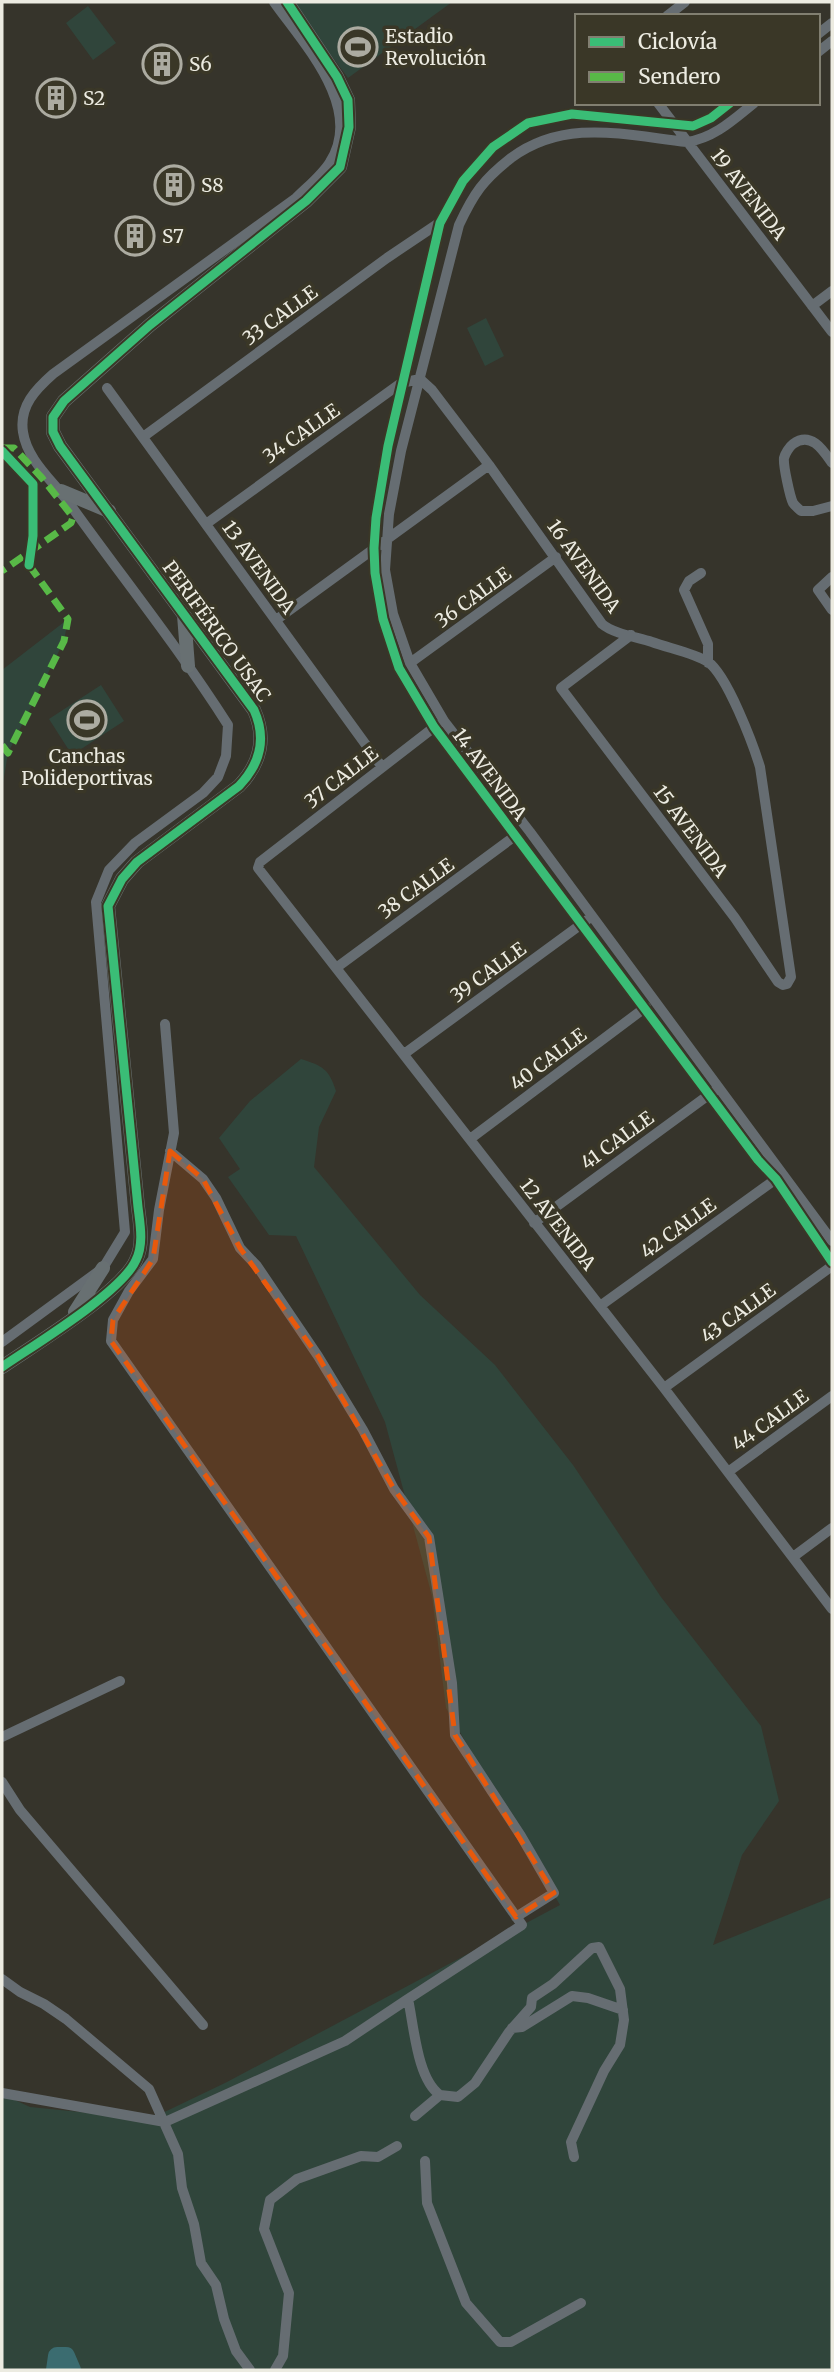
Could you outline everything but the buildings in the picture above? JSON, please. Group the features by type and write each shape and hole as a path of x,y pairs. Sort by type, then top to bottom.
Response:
{"street":[{"path":"71,1319 125,1232 96,902 109,870 135,843 204,793 218,777 226,757 228,725 61,491 29,452 22,429 23,413 28,400 39,387 142,308 296,198 330,162 340,120 335,95 328,79 274,2"},
{"name":"PERIFÉRICO USAC","path":"2,1367 106,1294 130,1272 137,1258 141,1243 108,906 122,879 137,862 248,777 260,755 262,745 259,720 254,710 60,446 53,432 53,417 64,401 150,325 306,201 340,167 349,127 348,100 337,77 288,2"},
{"path":"670,14 685,2"},
{"name":"19 AVENIDA","path":"659,105 832,332"},
{"path":"440,223 463,181 493,147 527,123 572,114 693,126 711,118 727,105"},
{"path":"687,142 698,141 719,131 752,105"},
{"name":"14 AVENIDA","path":"687,142 572,132 545,138 527,146 487,177 471,200 459,225 401,451 387,538 386,570 393,614 410,663 444,721 719,1086 832,1241"},
{"name":"14 AVENIDA","path":"440,223 401,383 384,470 374,548 375,573 383,619 399,668 434,727 758,1160 776,1179 832,1264"},
{"name":"33 CALLE","path":"143,437 387,258 440,223"},
{"path":"812,306 832,291"},
{"name":"34 CALLE","path":"206,524 401,383 420,379"},
{"name":"16 AVENIDA","path":"420,379 432,390 489,465 602,624 708,663"},
{"name":"13 AVENIDA","path":"107,388 382,767"},
{"path":"832,463 822,448 805,439 788,449 784,458 793,503 801,511 832,506"},
{"path":"276,620 489,465"},
{"path":"61,491 110,512"},
{"name":"36 CALLE","path":"410,663 556,557"},
{"path":"701,573 689,580 684,590 708,644 708,663"},
{"path":"832,577 818,590 832,610"},
{"path":"184,613 187,666"},
{"name":"15 AVENIDA","path":"631,635 561,688 735,918 778,982 783,985 787,984 791,977 761,767 754,745 722,680 708,663"},
{"name":"37 CALLE","path":"260,862 444,721"},
{"name":"38 CALLE","path":"336,968 515,836"},
{"name":"12 AVENIDA","path":"260,862 258,868 261,873 664,1388 832,1609"},
{"name":"39 CALLE","path":"404,1054 592,916"},
{"name":"40 CALLE","path":"470,1139 646,1007"},
{"path":"2,2093 165,2122 345,2040 522,1925 111,1341 113,1320 129,1291 153,1259 174,1133 165,1024"},
{"name":"41 CALLE","path":"534,1223 719,1086"},
{"path":"170,1151 203,1179 216,1198 240,1248 257,1266 318,1356 363,1430 394,1489 429,1536 452,1683 455,1735 522,1836 554,1893 516,1917"},
{"name":"42 CALLE","path":"600,1306 776,1179"},
{"name":"43 CALLE","path":"664,1388 832,1264"},
{"path":"2,1342 103,1268"},
{"path":"2,1358 21,1354"},
{"name":"44 CALLE","path":"728,1472 832,1396"},
{"path":"793,1557 832,1528"},
{"path":"2,1737 120,1681"},
{"path":"2,1782 20,1810 203,2025"},
{"path":"408,1999 422,2071 431,2089 440,2095 458,2097 475,2083 512,2028 531,2007 532,1998 553,1984 592,1948 599,1947 620,1989 624,2020 620,2045 604,2071 571,2142 574,2157"},
{"path":"2,1979 66,2019 149,2089 178,2154 182,2188 194,2224 201,2263 216,2286 236,2351 250,2370"},
{"path":"512,2028 522,2027 572,1996 588,1998 623,2010"},
{"path":"415,2116 440,2095"},
{"path":"275,2370 283,2356 289,2293 264,2229 270,2200 297,2179 361,2156 377,2157 397,2146"},
{"path":"425,2161 427,2203 466,2303 500,2342 511,2342 581,2303"}],"highlighted area":[{"path":"170,1151 203,1179 240,1248 318,1356 394,1489 429,1537 455,1735 554,1893 516,1917 111,1341 113,1320 153,1259"}],"green space":[{"name":"Estadio Revolución","path":"291,2 452,2 348,78"},
{"path":"88,6 116,43 93,60 66,23"},
{"path":"486,318 504,356 485,366 467,328"},
{"path":"68,619 64,641 8,753 2,789 2,670"},
{"name":"Canchas Polideportivas","path":"101,685 124,721 72,755 49,719"},
{"path":"301,1059 324,1069 336,1091 319,1127 314,1167 420,1295 495,1365 573,1465 661,1597 761,1726 779,1801 742,1855 713,1945 832,1897 832,2370 2,2370 2,2094 30,2107 150,2119 227,2082 560,1905 446,1708 432,1596 385,1422 296,1236 269,1235 228,1177 240,1169 219,1138 250,1101"}],"waterway":[{"path":"55,2370 57,2356 66,2356 72,2370"}],"marked path":[{"path":"2,448 14,448 73,517 71,523 2,571"},
{"path":"2,745 8,753 64,641 68,619 29,565 29,561"}],"cycle path":[{"path":"2,1367 96,1302 128,1273 136,1260 141,1241 140,1227 108,906 122,879 137,862 239,786 252,769 261,741 254,710 60,446 53,432 53,417 64,401 150,325 306,201 340,167 349,127 348,100 337,77 287,2"},
{"path":"727,105 711,118 693,126 572,114 528,123 493,147 463,181 440,223 388,446 376,518 375,573 383,619 399,668 434,727 758,1160 776,1179 832,1262"},
{"path":"2,451 33,484 33,536 29,565"}],"place":[{"name":"Estadio Revolución","path":"358,47"},
{"name":"S6","path":"162,64"},
{"name":"S2","path":"56,98"},
{"name":"S8","path":"174,185"},
{"name":"S7","path":"135,236"},
{"name":"Canchas Polideportivas","path":"87,720"}]}
